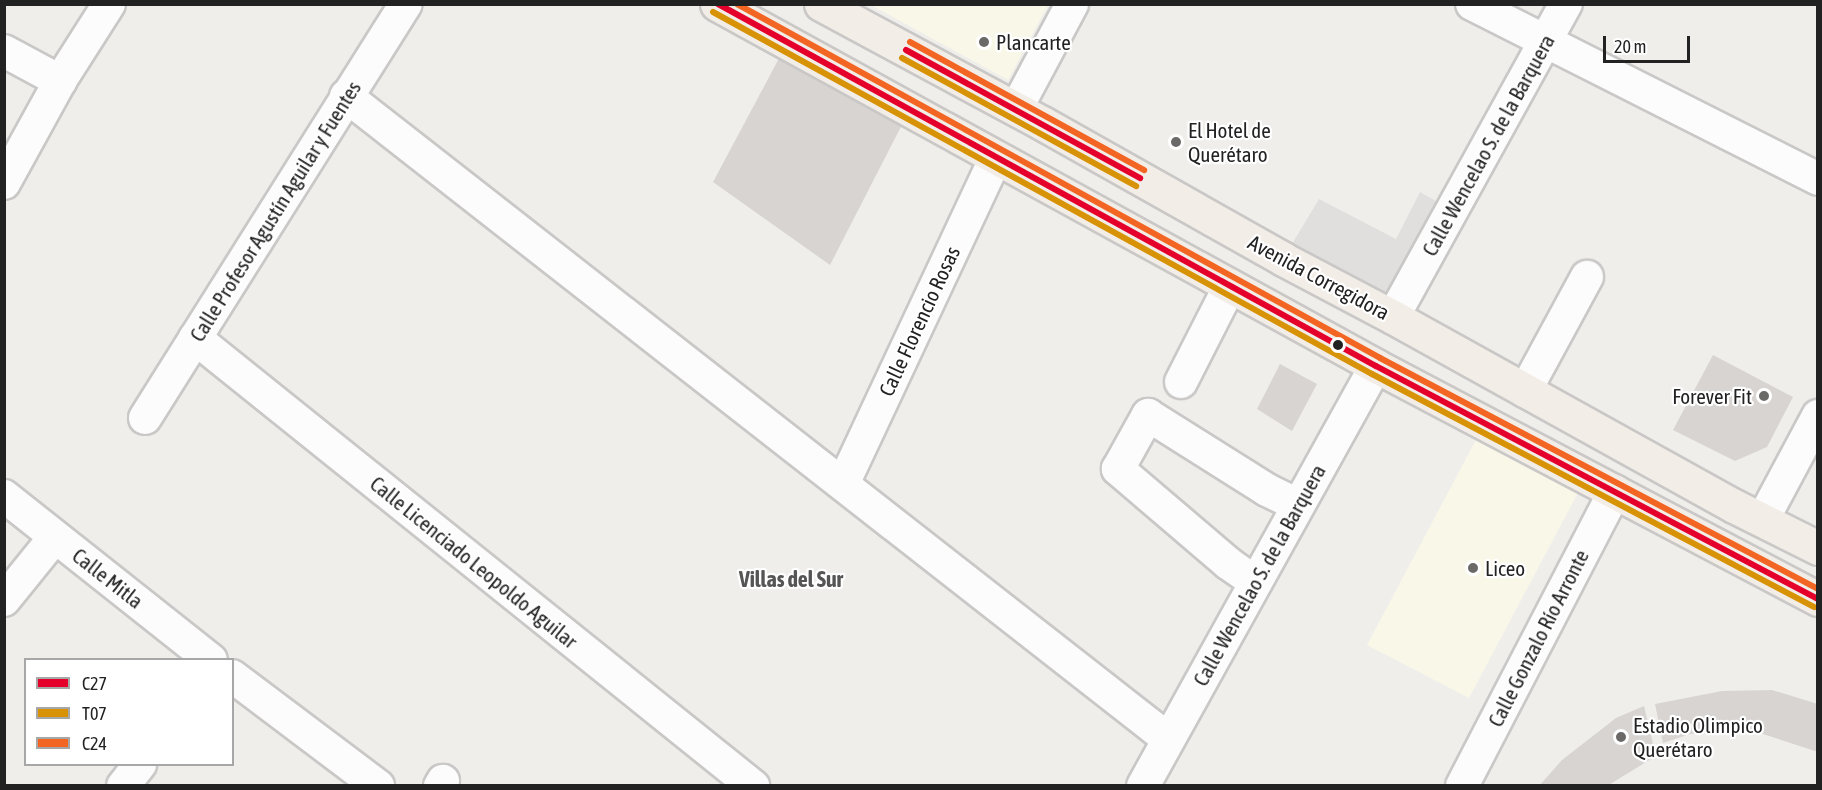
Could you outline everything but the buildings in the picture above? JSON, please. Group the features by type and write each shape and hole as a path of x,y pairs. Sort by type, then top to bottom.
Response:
{"main road":[{"path":"717,4 995,159 1376,366 1818,599"},
{"name":"Avenida Corregidora","path":"821,4 1016,108 1283,260 1393,317 1525,391 1818,548"}],"street":[{"path":"4,183 60,81 110,4"},
{"name":"Calle Profesor Agustín Aguilar y Fuentes","path":"145,418 406,4"},
{"path":"1016,108 1071,4"},
{"path":"1472,4 1818,179"},
{"name":"Calle Wencelao S. de la Barquera","path":"1393,317 1518,86 1547,42 1566,4"},
{"path":"4,51 60,81"},
{"path":"346,96 1168,739"},
{"name":"Calle Florencio Rosas","path":"843,484 995,159"},
{"path":"1525,391 1587,277"},
{"path":"1181,382 1230,286"},
{"name":"Calle Licenciado Leopoldo Aguilar","path":"195,338 753,786"},
{"name":"Calle Wencelao S. de la Barquera","path":"1143,786 1376,366"},
{"path":"1255,582 1118,469 1148,415 1267,490 1298,505"},
{"path":"1763,519 1818,416"},
{"name":"Calle Gonzalo Río Arronte","path":"1462,786 1615,491"},
{"name":"Calle Mitla","path":"4,496 208,658"},
{"path":"4,600 55,537"},
{"path":"234,678 378,786"},
{"path":"123,786 139,766"}],"shaded area":[{"name":"Plancarte","path":"871,5 1048,5 1008,80"},
{"path":"1420,192 1450,209 1393,317 1283,259 1319,199 1396,239"},
{"name":"Liceo","path":"1477,438 1579,491 1469,698 1367,645"}],"transit line":[{"name":"C27","path":"718,4 1376,366 1818,599"},
{"name":"C24","path":"737,4 1380,358 1818,589"},
{"name":"T07","path":"713,12 1372,374 1814,607"},
{"name":"C24","path":"910,42 1144,170"},
{"name":"C27","path":"906,50 1140,178"},
{"name":"T07","path":"902,58 1136,186"}],"place":[{"name":"Plancarte","path":"984,42"},
{"name":"El Hotel de Querétaro","path":"1176,142"},
{"name":"Forever Fit","path":"1764,396"},
{"name":"Liceo","path":"1473,568"},
{"name":"Estadio Olimpico Querétaro","path":"1621,737"}],"district":[{"name":"Villas del Sur","path":"791,580"}]}
